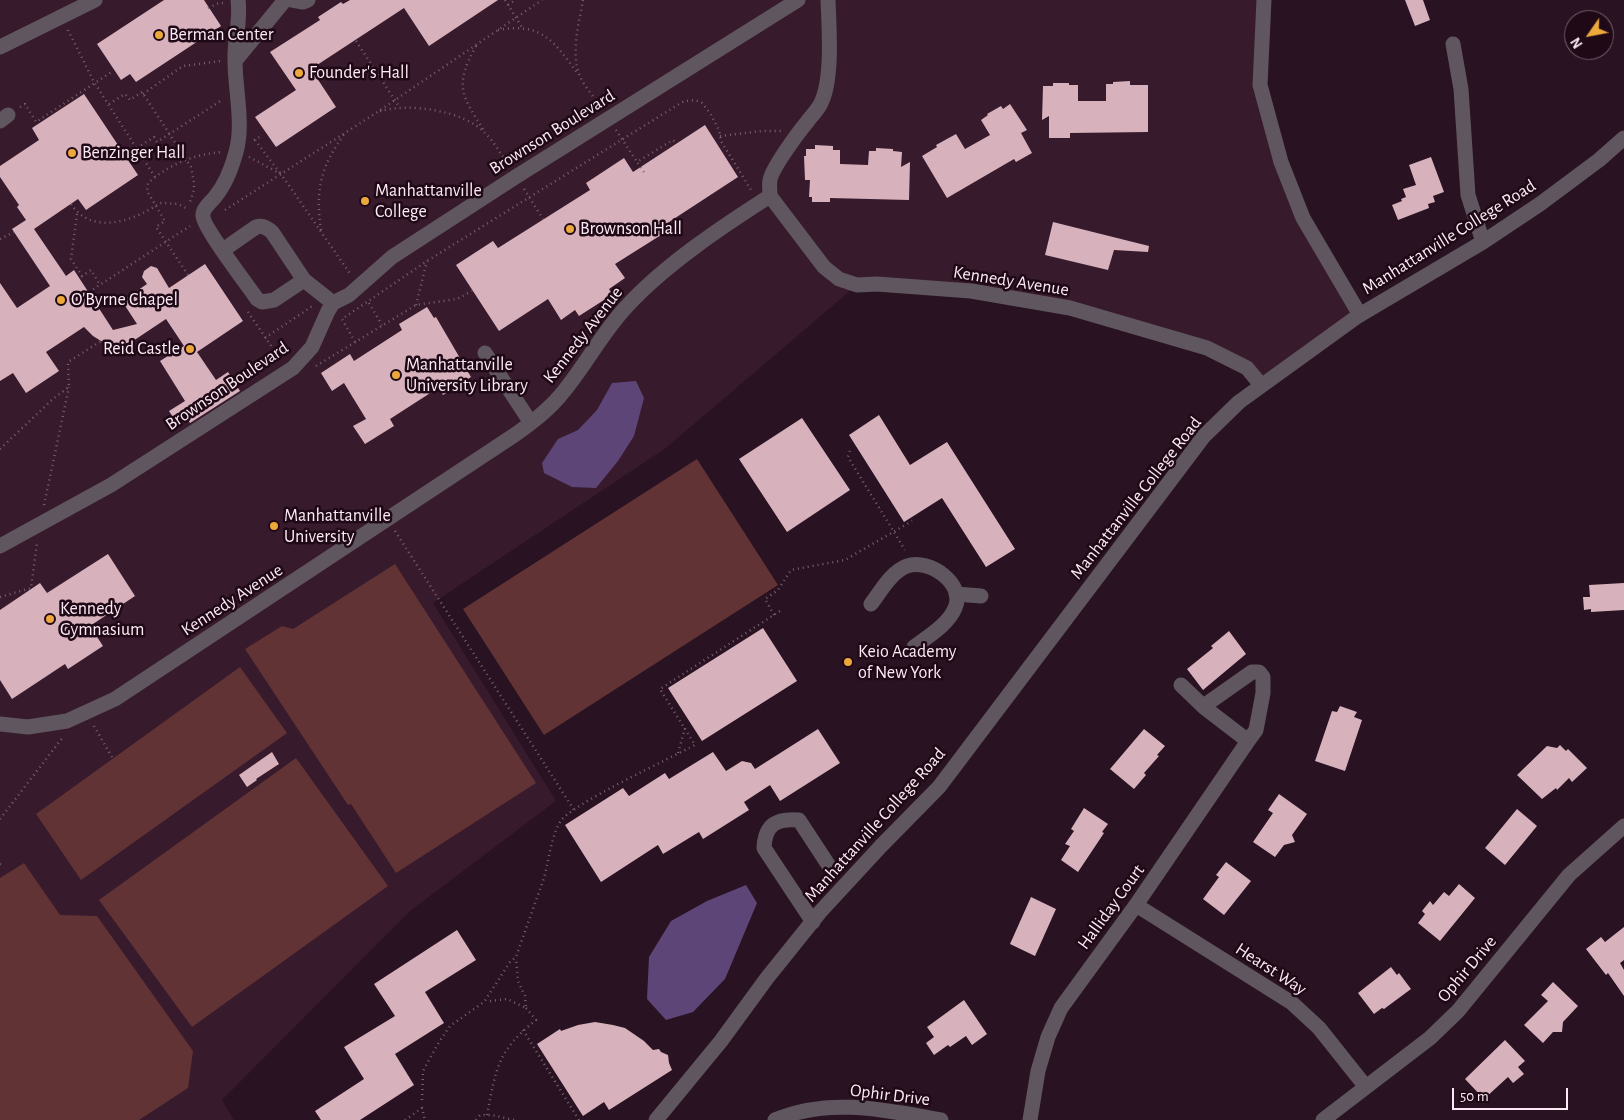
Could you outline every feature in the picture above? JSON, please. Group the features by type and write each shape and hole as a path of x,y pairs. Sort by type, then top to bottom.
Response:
{"street":[{"path":"0,47 95,0"},
{"path":"238,0 240,13 235,60 239,116 237,151 221,186 204,209 202,215 205,223 257,299 262,302 274,300 304,280"},
{"path":"235,60 284,0"},
{"path":"292,0 303,2 308,0"},
{"name":"Brownson Boulevard","path":"0,546 111,485 293,368 312,347 331,307 359,287 392,257 517,176 798,0"},
{"path":"764,199 774,170 821,103 826,85 829,33 828,0"},
{"path":"1264,0 1260,86 1281,162 1303,218 1360,315"},
{"path":"1453,44 1461,89 1468,195 1483,242"},
{"name":"Manhattanville College Road","path":"656,1120 721,1041 767,978 813,922 881,846 939,788 1204,436 1239,402 1261,385 1360,315 1483,242 1540,204 1599,160 1624,138"},
{"name":"Kennedy Avenue","path":"0,724 28,728 67,721 128,691 388,520 531,423 565,390 610,326 628,304 671,266 735,218 764,199 824,267 839,279 857,285 877,284 971,291 1070,308 1207,348 1246,368 1261,385"},
{"path":"223,250 256,227 262,226 272,232 304,280 331,307"},
{"path":"485,353 531,423"},
{"path":"871,604 897,571 909,565 922,565 932,568 952,583 956,594 956,607 948,619 914,647"},
{"path":"956,594 982,596"},
{"path":"1180,685 1205,708 1252,736 1263,693 1263,677 1259,672 1252,672 1208,703 1205,708"},
{"name":"Halliday Court","path":"1030,1120 1038,1071 1048,1037 1061,1008 1136,905 1252,736"},
{"path":"813,922 764,848 764,837 771,825 786,819 799,820 833,872"},
{"name":"Ophir Drive","path":"1323,1120 1430,1038 1458,1011 1569,876 1624,826"},
{"name":"Hearst Way","path":"1136,905 1292,1003 1319,1028 1366,1087"},
{"name":"Ophir Drive","path":"775,1120 785,1116 824,1108 857,1106 941,1120"}],"path":[{"path":"505,0 523,29"},
{"path":"508,5 515,0"},
{"path":"88,292 190,226 194,230 205,223 348,129 376,113 542,0"},
{"path":"579,75 576,57 583,0"},
{"path":"61,16 94,82 155,177"},
{"path":"497,30 513,28 535,31 550,39 579,75 644,172"},
{"path":"356,40 400,108"},
{"path":"477,44 465,67 464,96 543,219"},
{"path":"109,104 125,94 130,100 142,92 143,94 183,66 235,60"},
{"path":"4,118 25,104 36,122 113,70"},
{"path":"137,148 154,137 157,142 170,135 238,90"},
{"path":"71,204 77,213 91,221 105,223 140,214 160,203 178,204 188,208 194,190 191,168 143,94"},
{"path":"342,319 427,261 684,101 695,100 702,103 710,113 720,136 764,199"},
{"path":"376,113 400,108 439,110 473,124 486,133"},
{"path":"321,231 318,213 320,182 333,149 348,129"},
{"path":"720,136 762,131 780,131 797,135"},
{"path":"255,140 321,231 369,302 382,325"},
{"path":"637,162 673,140 676,144"},
{"path":"188,275 156,226 165,220 147,191 148,184 155,177 200,154 237,151 281,174"},
{"path":"77,213 71,259 82,276 91,270 100,285"},
{"path":"0,239 14,232"},
{"path":"416,305 427,261"},
{"path":"265,338 311,307 331,307 342,319 355,342"},
{"path":"0,598 31,588 40,525 70,387 68,362 101,340"},
{"path":"0,449 54,398 70,387"},
{"path":"850,451 848,457 913,565"},
{"path":"388,520 574,810"},
{"path":"774,615 765,599 778,590 791,570 845,560 912,521"},
{"path":"526,1008 525,996 518,981 516,957 543,879 560,821 574,810 610,789 696,745 660,689 783,609"},
{"path":"86,713 113,759"},
{"path":"0,819 69,729 67,721"},
{"path":"678,754 685,728"},
{"path":"422,1100 423,1071 439,1042 450,1026 484,1002 510,962 516,957"},
{"path":"487,1115 496,1073 504,1051 523,1030 536,1020 526,1008 508,1000 490,1001"},
{"path":"523,1030 579,1120"},
{"path":"405,1120 422,1108 426,1120"},
{"path":"476,1120 480,1115 514,1120"}],"shaded area":[{"name":"Manhattanville University","path":"0,0 1264,0 1260,85 1281,162 1360,315 1261,385 1246,368 1070,308 857,285 666,448 433,603 556,801 410,911 222,1100 234,1120 0,1120"},
{"path":"636,381 644,398 634,436 618,461 596,488 572,487 544,473 542,463 558,439 578,430 597,410 612,383"},
{"path":"697,459 778,585 544,735 463,609"},
{"path":"395,564 536,783 396,873 351,804 348,805 245,649 282,626 293,629"},
{"path":"240,667 287,733 81,880 36,814"},
{"path":"296,758 388,886 192,1027 99,900"},
{"path":"24,863 60,915 97,916 193,1051 188,1088 139,1120 0,1120 0,878"},
{"path":"746,885 757,903 725,979 693,1012 666,1020 647,999 649,957 671,921 707,901"}],"building":[{"name":"Berman Center","path":"164,0 204,0 221,26 136,82 130,74 121,80 97,44"},
{"name":"Founder's Hall","path":"350,0 498,0 429,46 404,8 311,69 336,107 276,147 255,117 296,90 270,52 320,20 318,17 341,2 343,4"},
{"path":"1405,0 1423,0 1430,20 1415,26"},
{"path":"1130,81 1130,85 1148,85 1148,132 1070,133 1070,138 1049,138 1049,116 1042,120 1043,86 1053,86 1053,83 1078,85 1078,101 1106,101 1106,84"},
{"path":"84,94 138,175 86,210 78,199 34,229 66,276 74,270 113,330 137,324 122,301 147,284 142,277 144,271 151,266 157,268 169,288 205,264 243,321 197,352 216,380 228,372 240,391 190,423 188,420 178,425 169,411 185,401 160,361 184,346 166,319 133,341 115,345 101,341 84,327 46,352 59,371 26,393 13,373 0,381 0,283 17,308 50,286 12,229 26,220 17,207 19,205 0,177 0,166 39,140 32,128"},
{"path":"1010,104 1027,130 1021,133 1032,153 1016,162 1014,159 947,198 922,156 937,147 936,145 956,134 965,149 990,135 981,120 1001,106 1003,109"},
{"name":"Brownson Hall","path":"705,125 738,177 666,224 669,230 615,264 625,278 609,289 612,294 604,300 579,316 575,310 561,320 548,299 499,331 456,265 493,241 498,248 590,190 586,183 624,158 633,172"},
{"path":"815,145 833,146 833,150 840,150 840,164 868,165 869,151 876,151 876,148 893,149 893,151 902,152 901,167 910,162 909,200 830,198 830,202 812,202 812,197 809,197 810,180 805,180 804,156 806,156 806,149 815,149"},
{"path":"1431,157 1444,192 1433,196 1435,202 1428,204 1429,208 1398,220 1392,205 1406,197 1403,189 1416,185 1409,165"},
{"path":"1053,222 1149,246 1148,252 1114,250 1108,270 1045,255"},
{"name":"Manhattanville University Library","path":"427,307 434,318 436,317 471,377 443,395 438,388 390,419 394,426 365,444 353,426 366,419 344,383 332,391 321,373 350,354 354,361 402,330 399,324"},
{"path":"879,415 910,465 947,442 1015,549 986,567 942,498 904,522 849,435"},
{"path":"802,418 850,490 787,532 739,459"},
{"name":"Kennedy Gymnasium","path":"108,554 135,596 90,626 103,646 68,669 65,664 12,699 0,680 0,610 40,583 47,593"},
{"path":"1624,583 1624,610 1591,612 1591,609 1584,610 1583,597 1590,597 1589,585"},
{"path":"763,628 797,681 702,741 668,688"},
{"path":"1229,631 1246,654 1203,690 1187,669 1213,648 1211,646"},
{"path":"1340,706 1357,712 1354,717 1362,720 1345,771 1315,761 1332,711 1337,712"},
{"path":"818,729 840,763 780,801 770,785 744,802 749,810 703,839 699,832 663,854 658,845 601,882 565,825 623,788 629,796 665,773 669,779 713,752 726,771 742,761 751,763 755,769"},
{"path":"1144,729 1165,746 1144,773 1146,775 1134,789 1110,769"},
{"path":"1560,745 1566,751 1568,749 1587,768 1572,782 1569,778 1557,790 1556,788 1542,799 1517,775 1547,746 1557,748"},
{"path":"272,752 279,764 247,787 239,775"},
{"path":"1279,794 1307,814 1292,835 1295,842 1284,845 1275,857 1253,842 1273,813 1268,810"},
{"path":"1084,808 1108,824 1078,872 1061,860 1070,846 1065,844 1074,831 1071,829"},
{"path":"1517,809 1537,826 1505,865 1485,848"},
{"path":"1226,862 1251,881 1224,915 1203,899 1219,877 1216,875"},
{"path":"1459,884 1475,898 1440,941 1418,923 1425,914 1422,911 1430,901 1433,905 1444,892 1449,896"},
{"path":"1031,897 1056,909 1035,956 1010,944"},
{"path":"1624,927 1624,960 1620,963 1624,970 1624,996 1608,973 1606,975 1586,949 1601,937 1605,942"},
{"path":"457,930 476,960 425,992 444,1023 395,1054 414,1085 360,1120 321,1120 315,1111 364,1079 344,1047 395,1016 374,984"},
{"path":"1391,967 1397,975 1399,973 1411,989 1374,1014 1358,993"},
{"path":"1553,982 1578,1006 1563,1022 1562,1032 1553,1032 1543,1043 1524,1025 1548,1001 1541,995"},
{"path":"964,1000 987,1034 972,1045 966,1036 934,1055 926,1043 934,1037 927,1027"},
{"path":"595,1022 625,1028 644,1041 653,1050 659,1049 668,1055 672,1070 609,1110 604,1102 583,1116 537,1044 560,1029 561,1031"},
{"path":"1505,1040 1525,1061 1518,1067 1524,1074 1513,1083 1508,1077 1484,1099 1465,1079"}],"place":[{"name":"Berman Center","path":"159,35"},
{"name":"Founder's Hall","path":"299,73"},
{"name":"Benzinger Hall","path":"72,153"},
{"name":"Manhattanville College","path":"365,201"},
{"name":"Brownson Hall","path":"570,229"},
{"name":"O'Byrne Chapel","path":"61,300"},
{"name":"Reid Castle","path":"190,349"},
{"name":"Manhattanville University Library","path":"396,375"},
{"name":"Manhattanville University","path":"274,526"},
{"name":"Kennedy Gymnasium","path":"50,619"},
{"name":"Keio Academy of New York","path":"848,662"}]}
